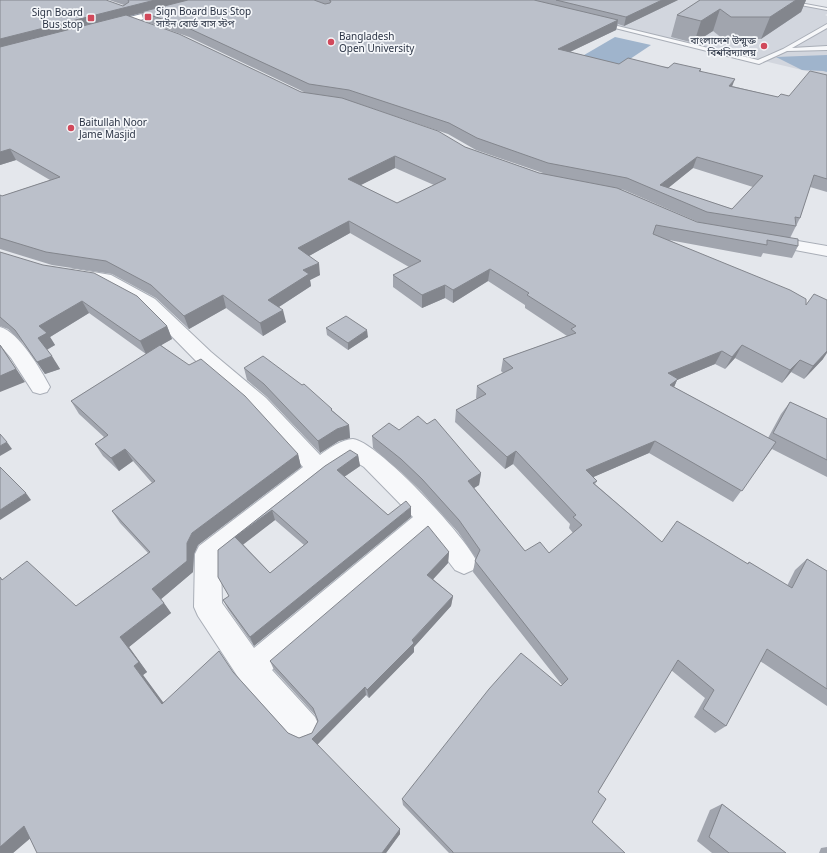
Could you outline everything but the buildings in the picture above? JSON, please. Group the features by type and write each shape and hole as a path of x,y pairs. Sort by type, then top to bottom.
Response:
{"highway":[{"path":"99,27 207,0"}],"street":[{"path":"129,20 150,27"},
{"path":"760,240 827,251"},
{"path":"58,272 104,278 149,303 204,357 258,402 318,468"},
{"path":"0,333 18,354 40,387"},
{"path":"304,728 251,670 208,607 208,554 318,468 339,454 352,448 372,462 430,518 464,562"},
{"path":"251,670 430,518"}],"lane":[{"path":"776,0 827,9"},
{"path":"598,22 759,62 785,50 827,26"},
{"path":"785,50 827,48"}],"shaded area":[{"name":"বাংলাদেশ উন্মুক্ত বিশ্ববিদ্যালয়","path":"506,0 773,0 827,10 827,14 825,15 827,16 827,76"}],"water":[{"path":"615,37 651,45 618,67 579,58"},
{"path":"827,55 827,72 802,70 776,57"}],"place":[{"name":"Sign Board Bus Stop সাইন বোর্ড বাস স্টপ","path":"148,17"},
{"name":"Sign Board Bus stop","path":"91,18"},
{"name":"Bangladesh Open University","path":"331,42"},
{"name":"বাংলাদেশ উন্মুক্ত বিশ্ববিদ্যালয়","path":"764,46"},
{"name":"Baitullah Noor Jame Masjid","path":"71,128"}]}
